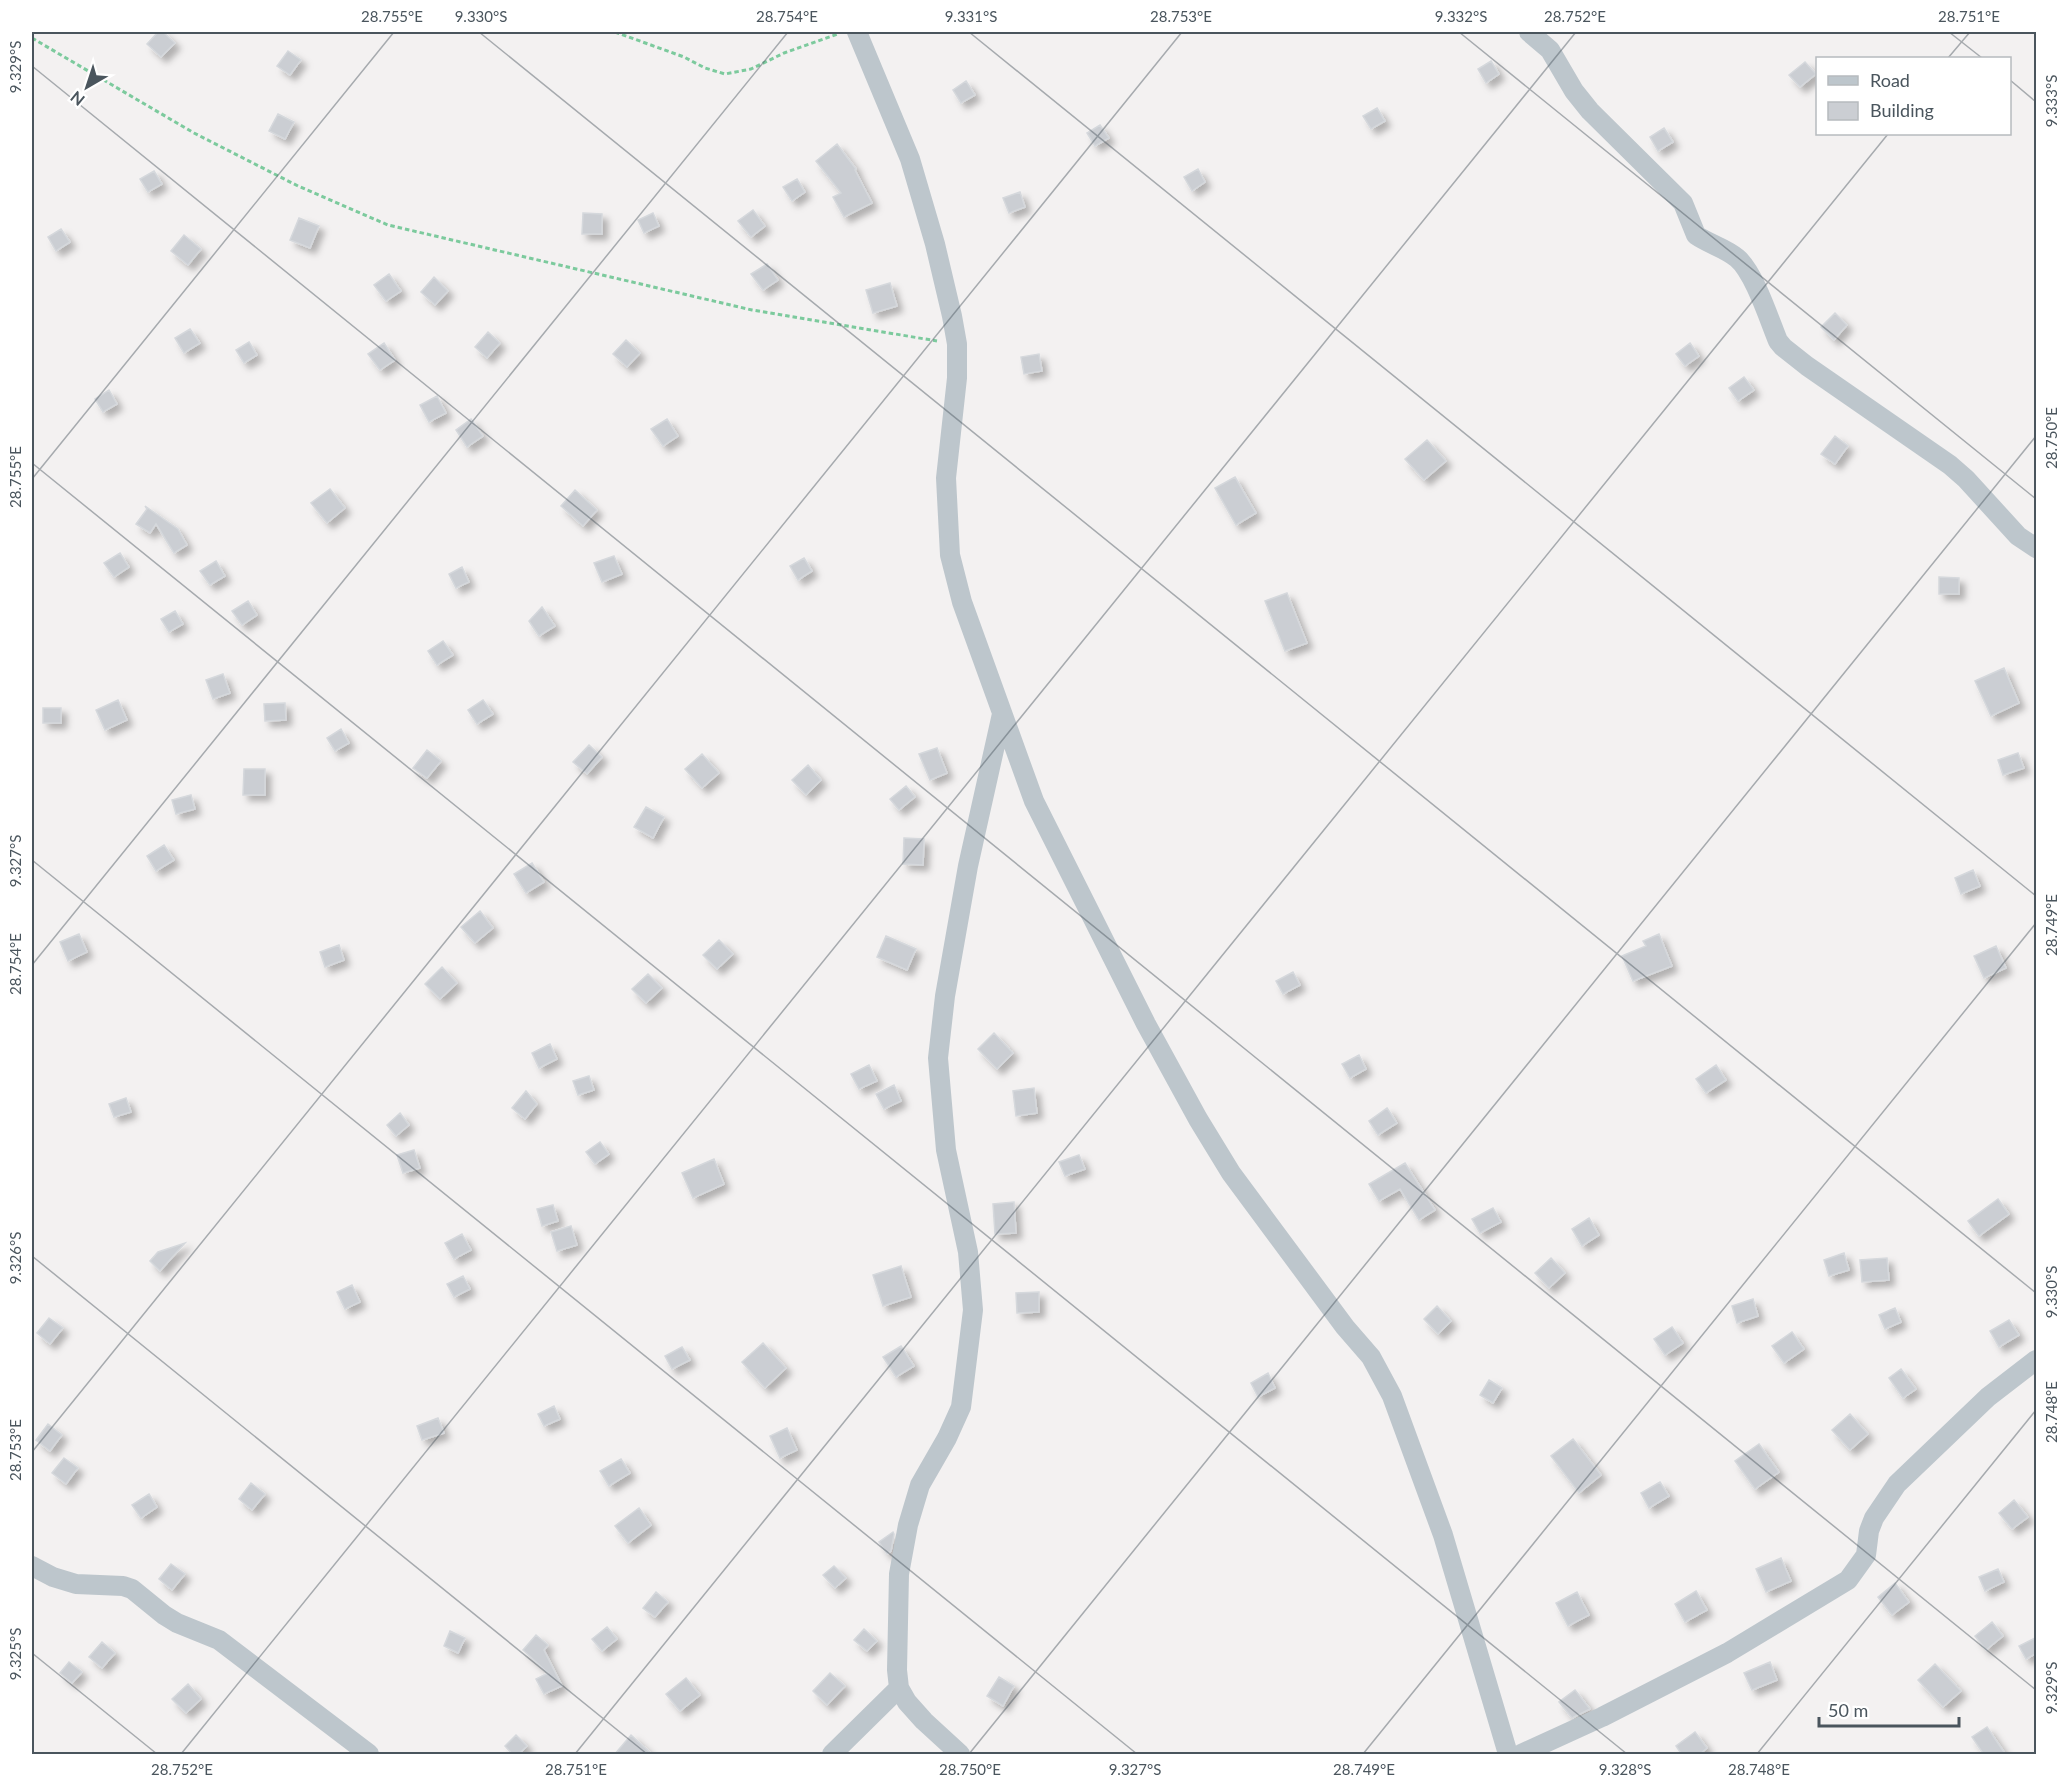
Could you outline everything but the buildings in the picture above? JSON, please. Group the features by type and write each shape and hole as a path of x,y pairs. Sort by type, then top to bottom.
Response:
{"street":[{"path":"857,32 910,159 935,244 952,316 957,344 957,378 946,478 950,555 962,602 1034,801 1146,1024 1198,1119 1231,1173 1345,1327 1371,1357 1392,1396 1443,1534 1508,1755"},
{"path":"1529,32 1550,51 1574,91 1590,111 1683,203 1696,236 1728,251 1740,260 1764,305 1778,341 1807,366 1950,465 1966,479 2018,536 2030,546 2037,548"},
{"path":"960,1755 924,1721 907,1702 899,1688 897,1670 900,1559 920,1485 947,1438 961,1407 973,1310 968,1252 946,1150 938,1058 945,996 968,866 1002,714"},
{"path":"1521,1755 1602,1717 1727,1653 1848,1580 1866,1555 1869,1531 1874,1518 1897,1484 1988,1397 2037,1360"},
{"path":"32,1566 53,1577 76,1584 123,1586 132,1589 177,1623 219,1640 369,1755"},
{"path":"832,1755 899,1688"}],"path":[{"path":"615,32 684,57 716,73 726,74 751,69 784,53 845,32"},
{"path":"32,38 194,133 298,186 388,225 752,310 957,344"}]}
